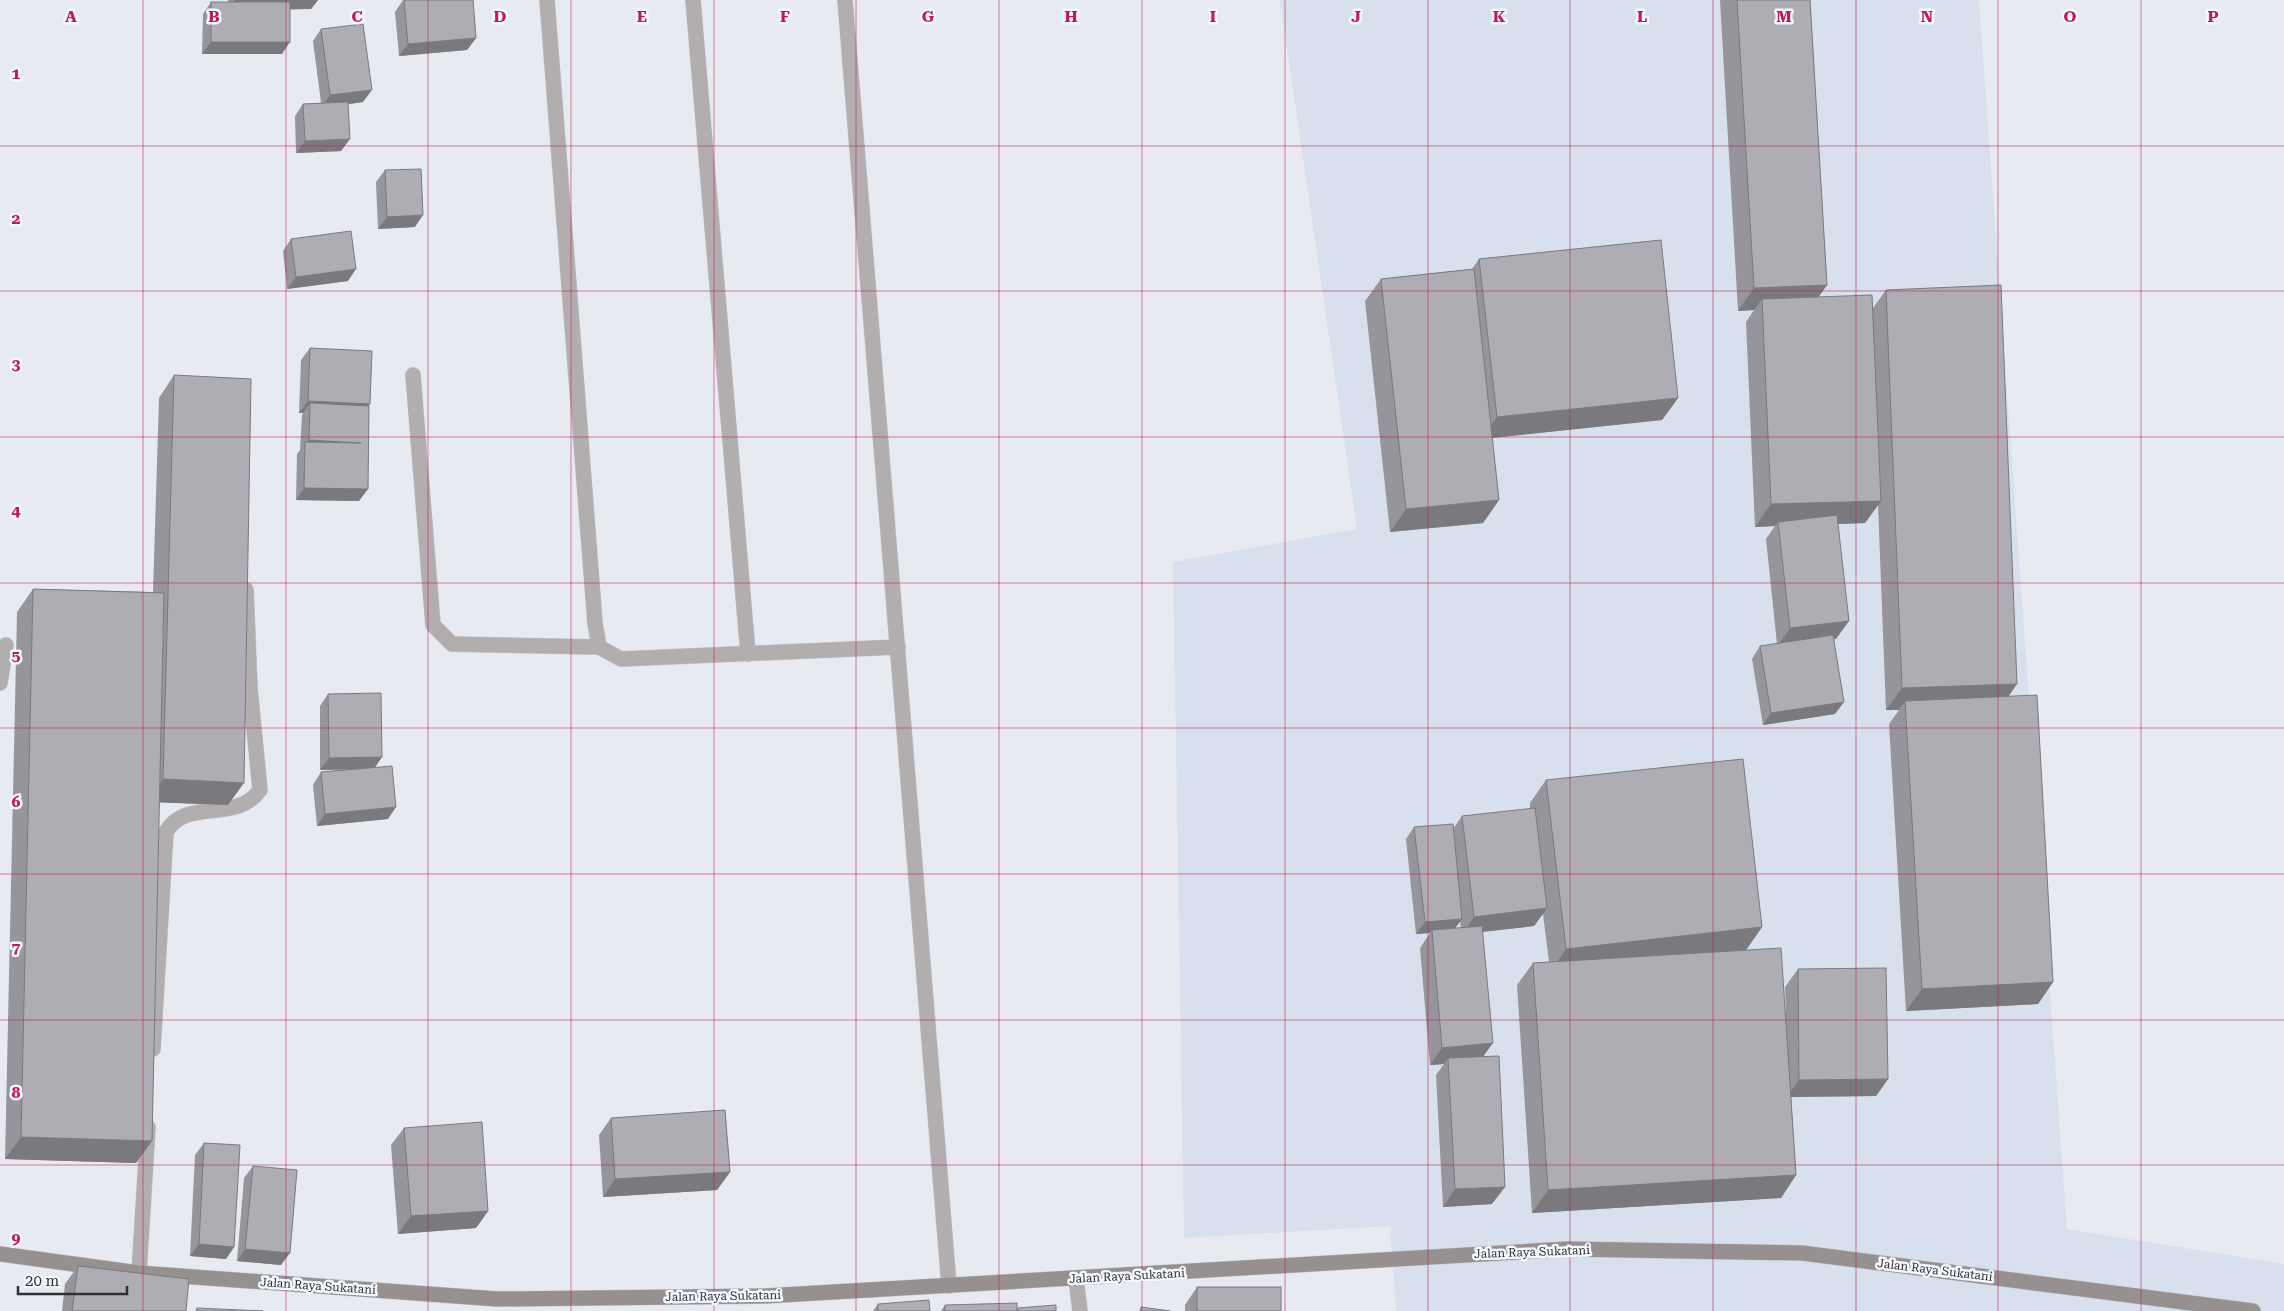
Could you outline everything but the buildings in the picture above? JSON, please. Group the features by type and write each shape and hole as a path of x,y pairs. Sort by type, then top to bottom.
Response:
{"main road":[{"name":"Jalan Raya Sukatani","path":"0,1254 139,1273 497,1299 765,1296 1567,1249 1802,1253 2253,1311"}],"street":[{"path":"547,0 595,623 599,647"},
{"path":"693,0 748,654"},
{"path":"845,0 949,1286"},
{"path":"413,374 433,625 452,644 599,647 621,660 898,647"},
{"path":"152,1067 166,832 171,822 178,818 200,812 221,811 246,804 260,790 250,688 245,570"},
{"path":"0,682 6,645"},
{"path":"139,1273 149,1116"},
{"path":"1076,1279 1080,1311"}],"shaded area":[{"path":"1280,0 1979,0 2067,1229 2284,1264 2284,1311 1396,1311 1390,1226 1184,1238 1173,562 1357,529"}]}
